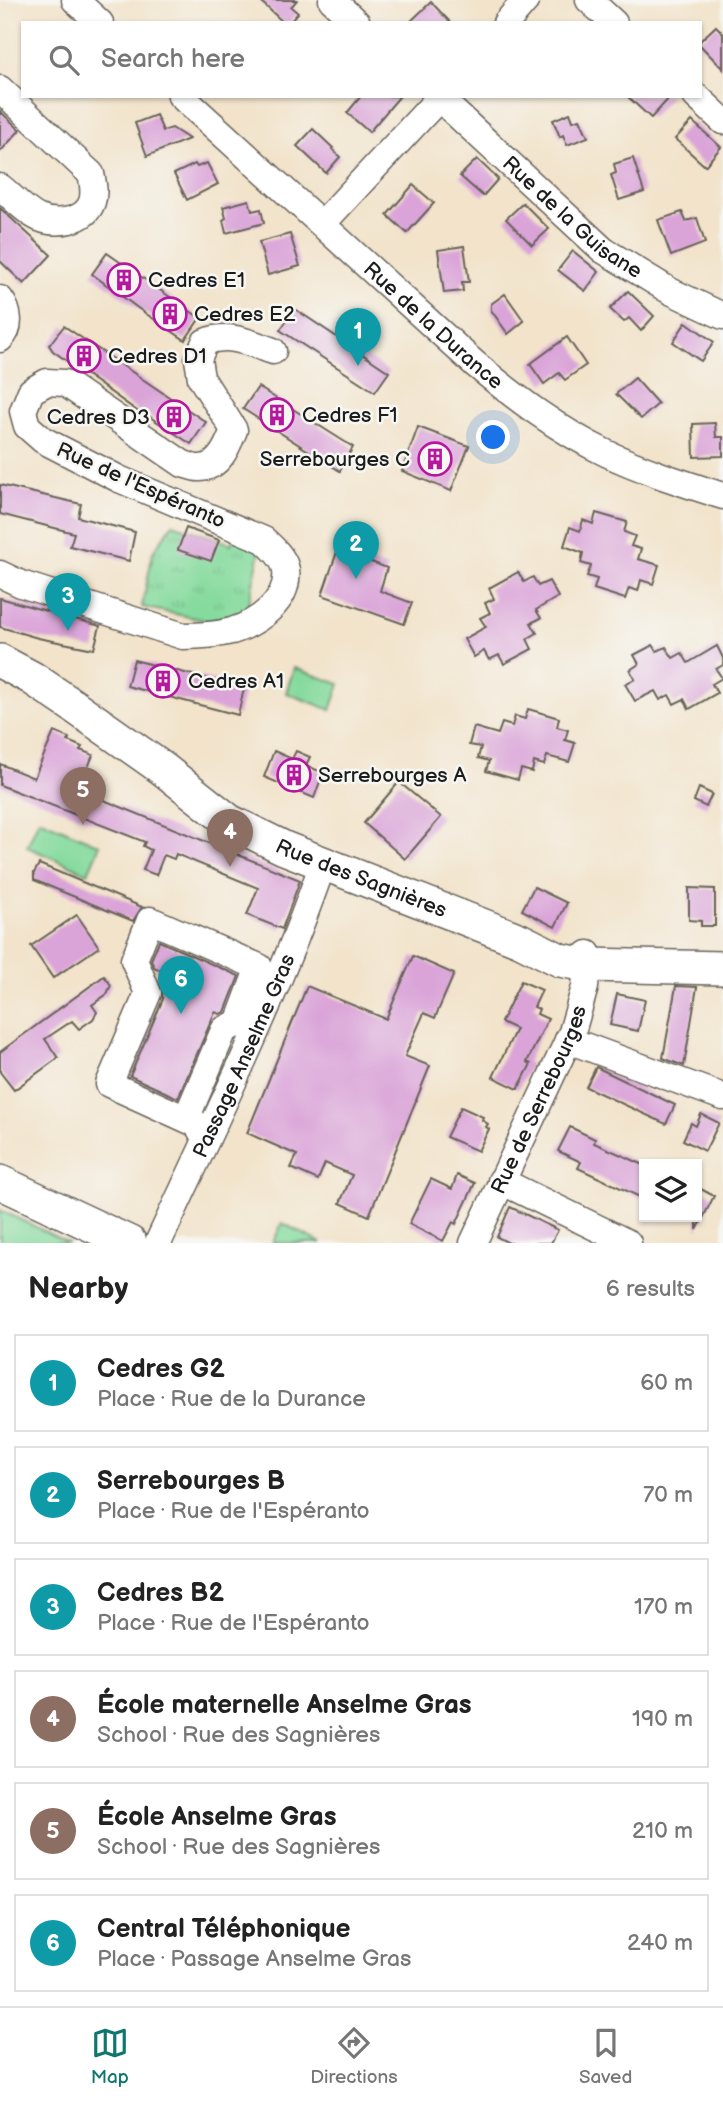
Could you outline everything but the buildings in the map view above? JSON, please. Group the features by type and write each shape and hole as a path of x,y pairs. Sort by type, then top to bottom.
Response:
{"main road":[{"name":"Rue des Sagnières","path":"0,661 32,678 163,769 229,821 272,842 520,940 561,960 587,959"},
{"path":"587,959 723,956"},
{"path":"587,959 723,968"},
{"path":"0,1182 130,1243"}],"street":[{"path":"75,0 98,21"},
{"path":"332,0 355,21"},
{"path":"508,21 526,0"},
{"path":"589,0 612,21"},
{"path":"0,89 91,174 93,189 91,204 79,216 60,223 38,217 0,187"},
{"name":"Rue de la Durance","path":"183,98 475,364 518,399 561,428 604,452 656,475 723,496"},
{"path":"322,224 438,98"},
{"name":"Rue de la Guisane","path":"440,98 603,250 670,291 723,316"},
{"path":"698,98 723,121"},
{"path":"0,299 6,307 8,324 4,336 0,339"},
{"name":"Rue de l'Espéranto","path":"0,574 21,584 184,636 211,636 258,620 283,593 286,571 278,553 264,540 119,479 43,440 27,426 23,411 31,391 47,382 65,383 183,464 201,468 218,461 227,449 234,430 201,378 198,359 205,342 218,337 237,338 273,351"},
{"name":"Passage Anselme Gras","path":"158,1243 263,1017 305,917 323,863"},
{"path":"187,1119 224,1030 238,1023 259,967 150,920 134,960 148,993 109,1084 187,1119 209,1132"},
{"name":"Rue de Serrebourges","path":"473,1243 568,1040 581,1007 587,959"},
{"path":"568,1040 723,1097"},
{"path":"501,1181 628,1243"}],"green space":[{"path":"173,524 231,544 235,536 261,547 247,611 208,621 142,607 153,552"},
{"path":"294,668 340,684 331,710 286,693"},
{"path":"39,819 100,845 88,873 27,847"},
{"path":"0,1210 69,1243 0,1243"},
{"path":"282,1223 321,1243 273,1243"}],"place":[{"name":"Cedres E1","path":"124,280"},
{"name":"Cedres E2","path":"170,314"},
{"name":"Cedres D1","path":"84,356"},
{"name":"Cedres G2","path":"358,366"},
{"name":"Cedres F1","path":"277,415"},
{"name":"Cedres D3","path":"174,417"},
{"name":"Serrebourges C","path":"435,459"},
{"name":"Serrebourges B","path":"356,579"},
{"name":"Cedres B2","path":"68,631"},
{"name":"Cedres A1","path":"163,681"},
{"name":"Serrebourges A","path":"294,775"},
{"name":"École Anselme Gras","path":"83,825"},
{"name":"École maternelle Anselme Gras","path":"230,867"},
{"name":"Central Téléphonique","path":"181,1014"}]}
